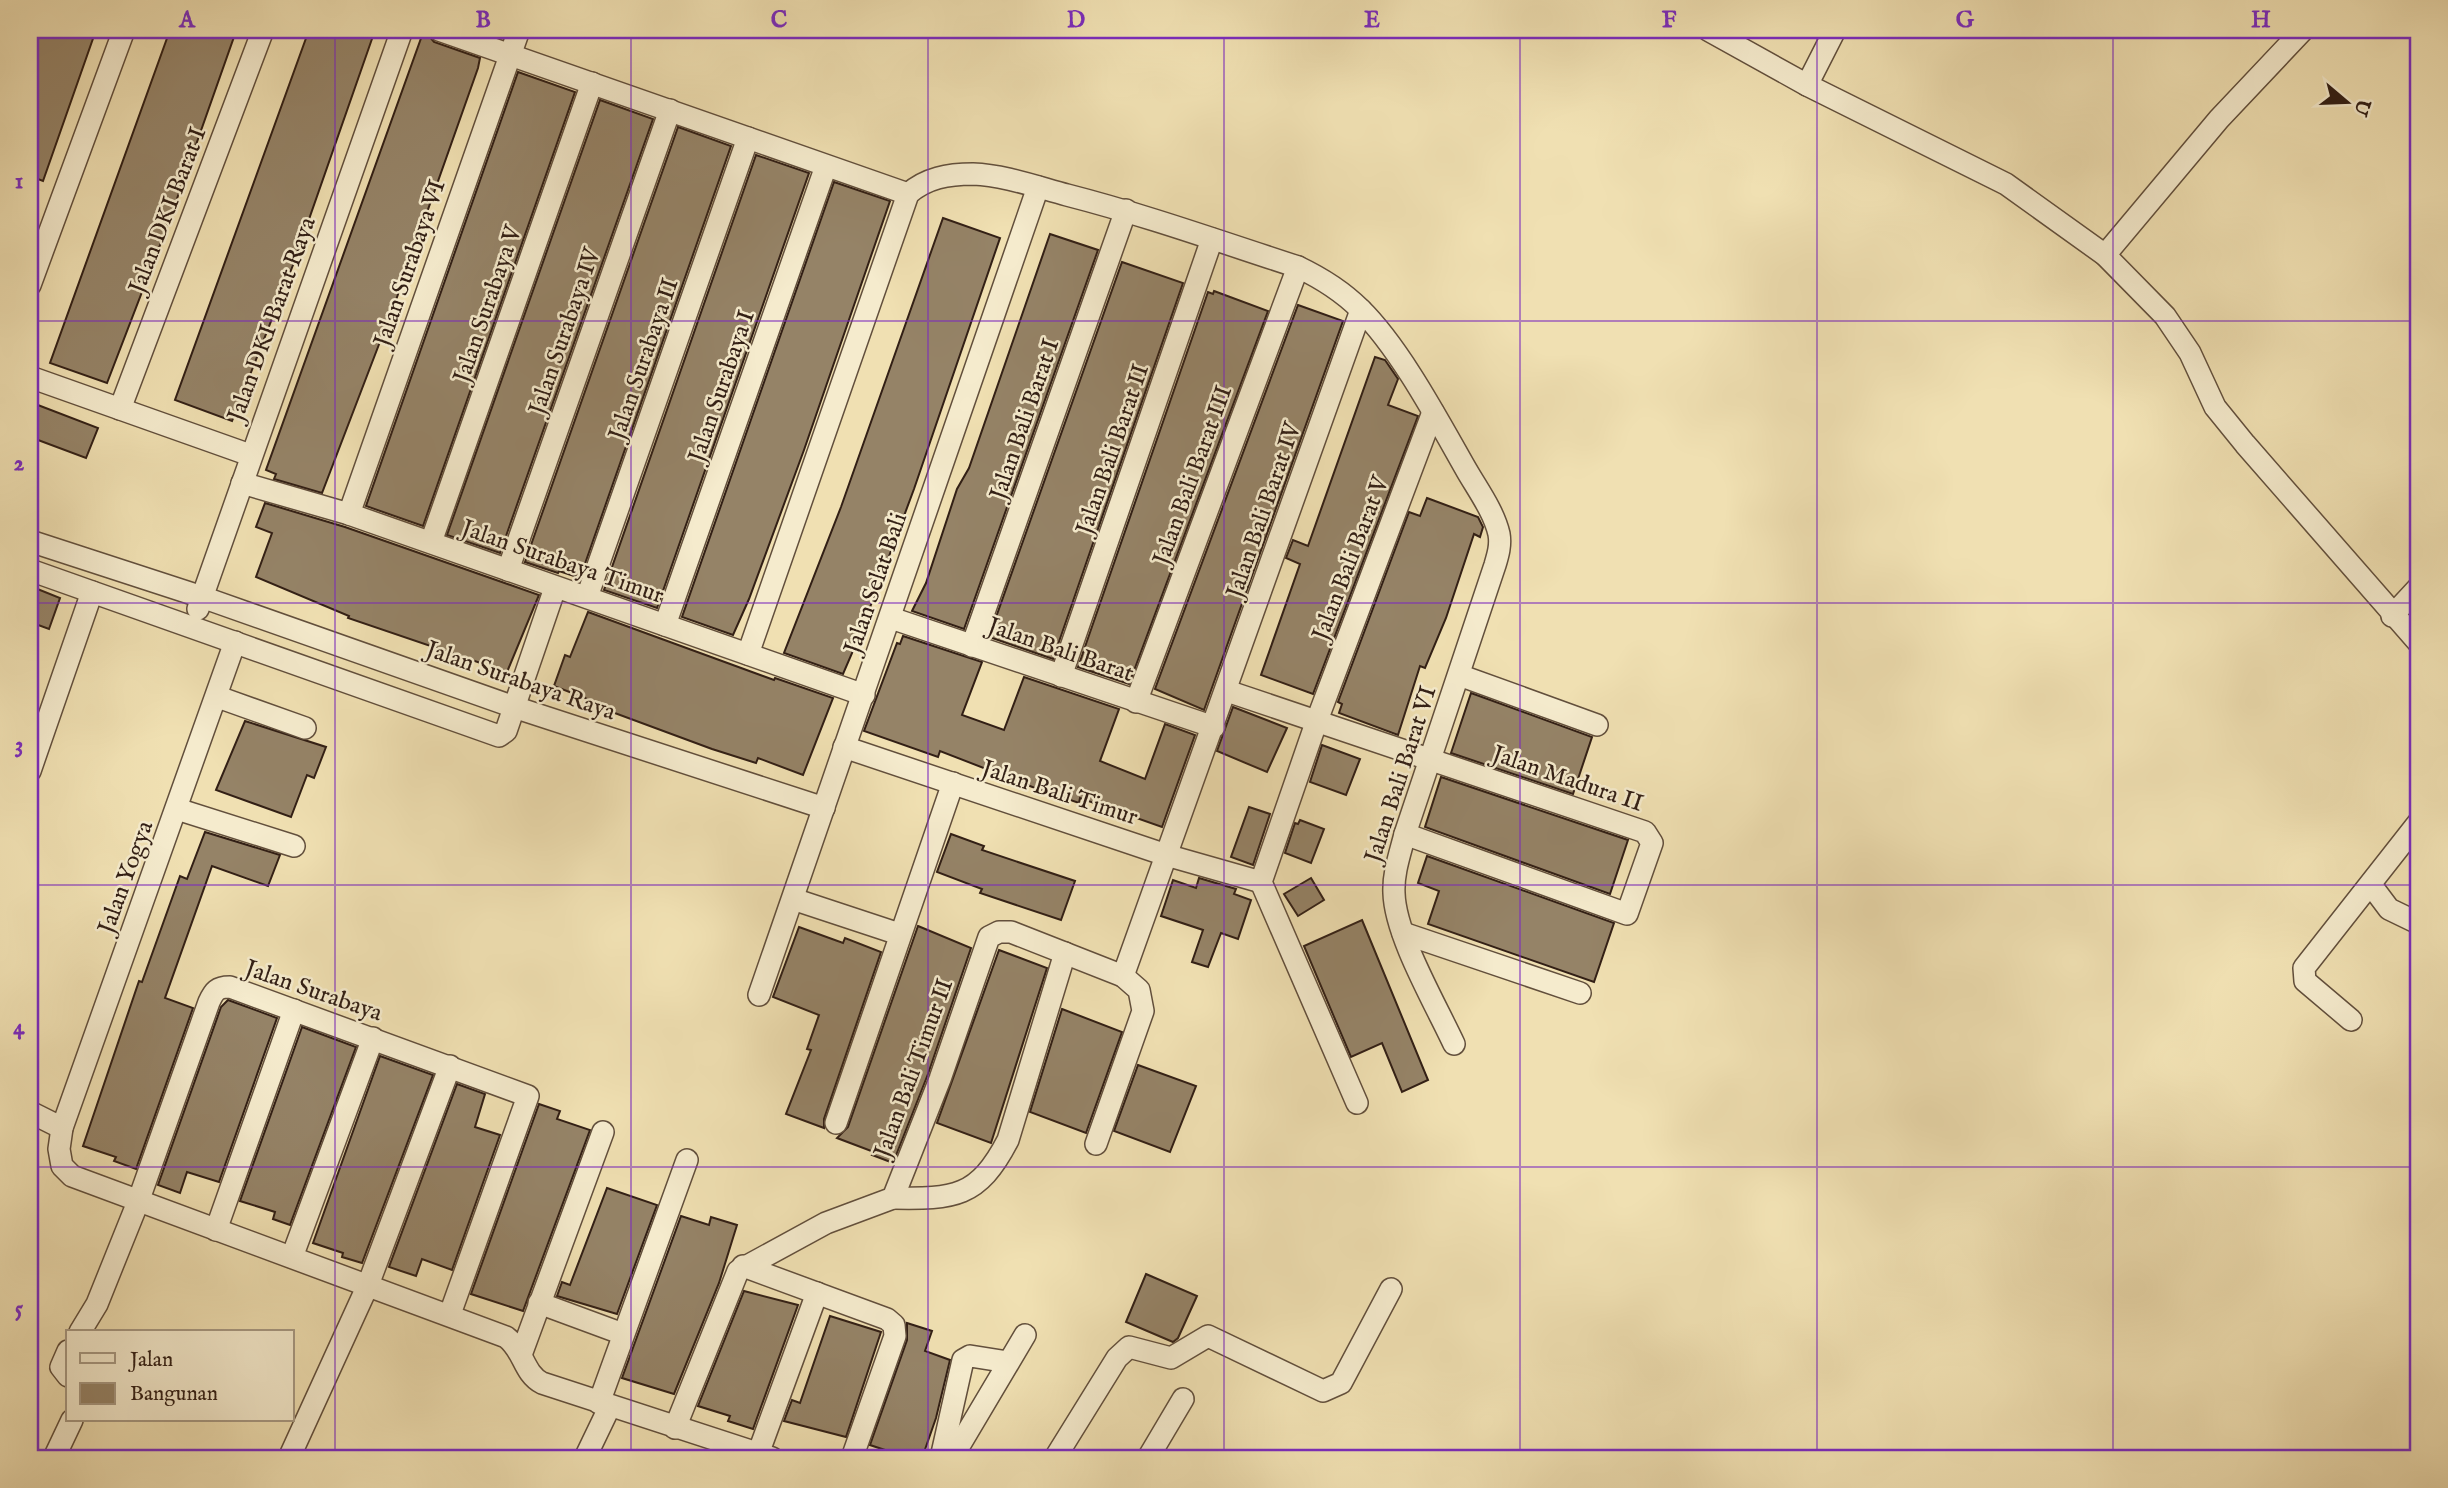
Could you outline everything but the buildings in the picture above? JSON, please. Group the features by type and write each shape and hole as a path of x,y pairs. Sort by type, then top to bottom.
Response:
{"street":[{"path":"30,285 124,30"},
{"name":"Jalan DKI Barat I","path":"120,408 263,30"},
{"name":"Jalan DKI Barat Raya","path":"192,627 250,455 402,30"},
{"path":"439,30 908,194 748,654"},
{"name":"Jalan Surabaya VI","path":"349,514 519,30"},
{"path":"1708,30 1807,85 2006,184 2105,255 2165,316 2190,353 2203,384 2222,416 2392,616 2418,642"},
{"path":"1807,85 1835,30"},
{"path":"2105,255 2219,119 2303,30"},
{"name":"Jalan Surabaya V","path":"431,542 592,83"},
{"name":"Jalan Surabaya IV","path":"508,570 670,110"},
{"name":"Jalan Surabaya II","path":"587,597 748,138"},
{"name":"Jalan Surabaya I","path":"665,625 826,166"},
{"name":"Jalan Bali Barat VI","path":"908,194 929,180 967,174 1038,187 1126,210 1298,267 1322,279 1361,310 1433,412 1488,508 1499,533 1495,565 1405,834 1394,887 1397,914 1404,933 1454,1044"},
{"name":"Jalan Selat Bali","path":"758,995 891,618 1038,187"},
{"name":"Jalan Bali Barat I","path":"972,646 1126,210"},
{"name":"Jalan Bali Barat II","path":"1061,677 1212,239"},
{"name":"Jalan Bali Barat III","path":"1136,702 1298,267"},
{"name":"Jalan Bali Barat IV","path":"1123,976 1361,310"},
{"path":"30,377 250,455"},
{"name":"Jalan Bali Barat V","path":"1261,882 1316,723 1433,412"},
{"name":"Jalan Surabaya Timur","path":"242,483 349,514 864,695"},
{"name":"Jalan Surabaya Raya","path":"30,541 202,597 514,707 824,808"},
{"path":"30,570 499,736 506,731 555,588"},
{"path":"2392,616 2418,588"},
{"path":"30,771 34,743 92,592"},
{"name":"Jalan Bali Barat","path":"891,618 1214,727"},
{"name":"Jalan Yogya","path":"235,642 62,1128 59,1149 62,1166 72,1176 138,1202 450,1314 506,1337 522,1352"},
{"path":"1459,675 1597,725"},
{"path":"1227,691 1316,723 1430,758"},
{"path":"218,696 305,727"},
{"name":"Jalan Bali Timur","path":"844,747 1166,855 1261,882"},
{"name":"Jalan Madura II","path":"1405,834 1627,914 1652,843 1645,832 1430,758"},
{"path":"836,1123 953,783"},
{"path":"177,809 294,846"},
{"path":"2351,1020 2302,975 2305,965 2418,823"},
{"path":"1261,882 1357,1103"},
{"path":"2371,885 2389,909 2418,923"},
{"path":"793,899 899,934"},
{"name":"Jalan Bali Timur II","path":"743,1266 827,1223 893,1198 940,1080 989,937 999,932 1012,932 1123,976"},
{"path":"1404,933 1580,993"},
{"path":"893,1198 957,1195 981,1181 996,1163 1008,1140 1065,953"},
{"path":"1096,1143 1143,1011 1139,990 1123,976"},
{"name":"Jalan Surabaya","path":"138,1202 213,992 220,987 230,987 295,1010 528,1096 450,1314"},
{"path":"216,1230 295,1010"},
{"path":"292,1258 373,1038"},
{"path":"289,1458 368,1285 450,1066"},
{"path":"30,1112 62,1128"},
{"path":"603,1132 522,1352 534,1378 675,1428 765,1456 817,1293"},
{"path":"585,1458 604,1404 623,1334 687,1160"},
{"path":"81,1330 97,1304 138,1202"},
{"path":"675,1428 733,1277 743,1266 887,1319 894,1325 895,1336 852,1458"},
{"path":"1055,1458 1117,1358 1129,1348 1171,1358 1209,1336 1323,1391 1341,1383 1391,1289"},
{"path":"540,1303 623,1334"},
{"path":"952,1458 1025,1335"},
{"path":"66,1356 61,1367 66,1373"},
{"path":"941,1458 963,1360 970,1356 1008,1362"},
{"path":"1148,1458 1183,1399"},
{"path":"54,1458 71,1422"}]}
